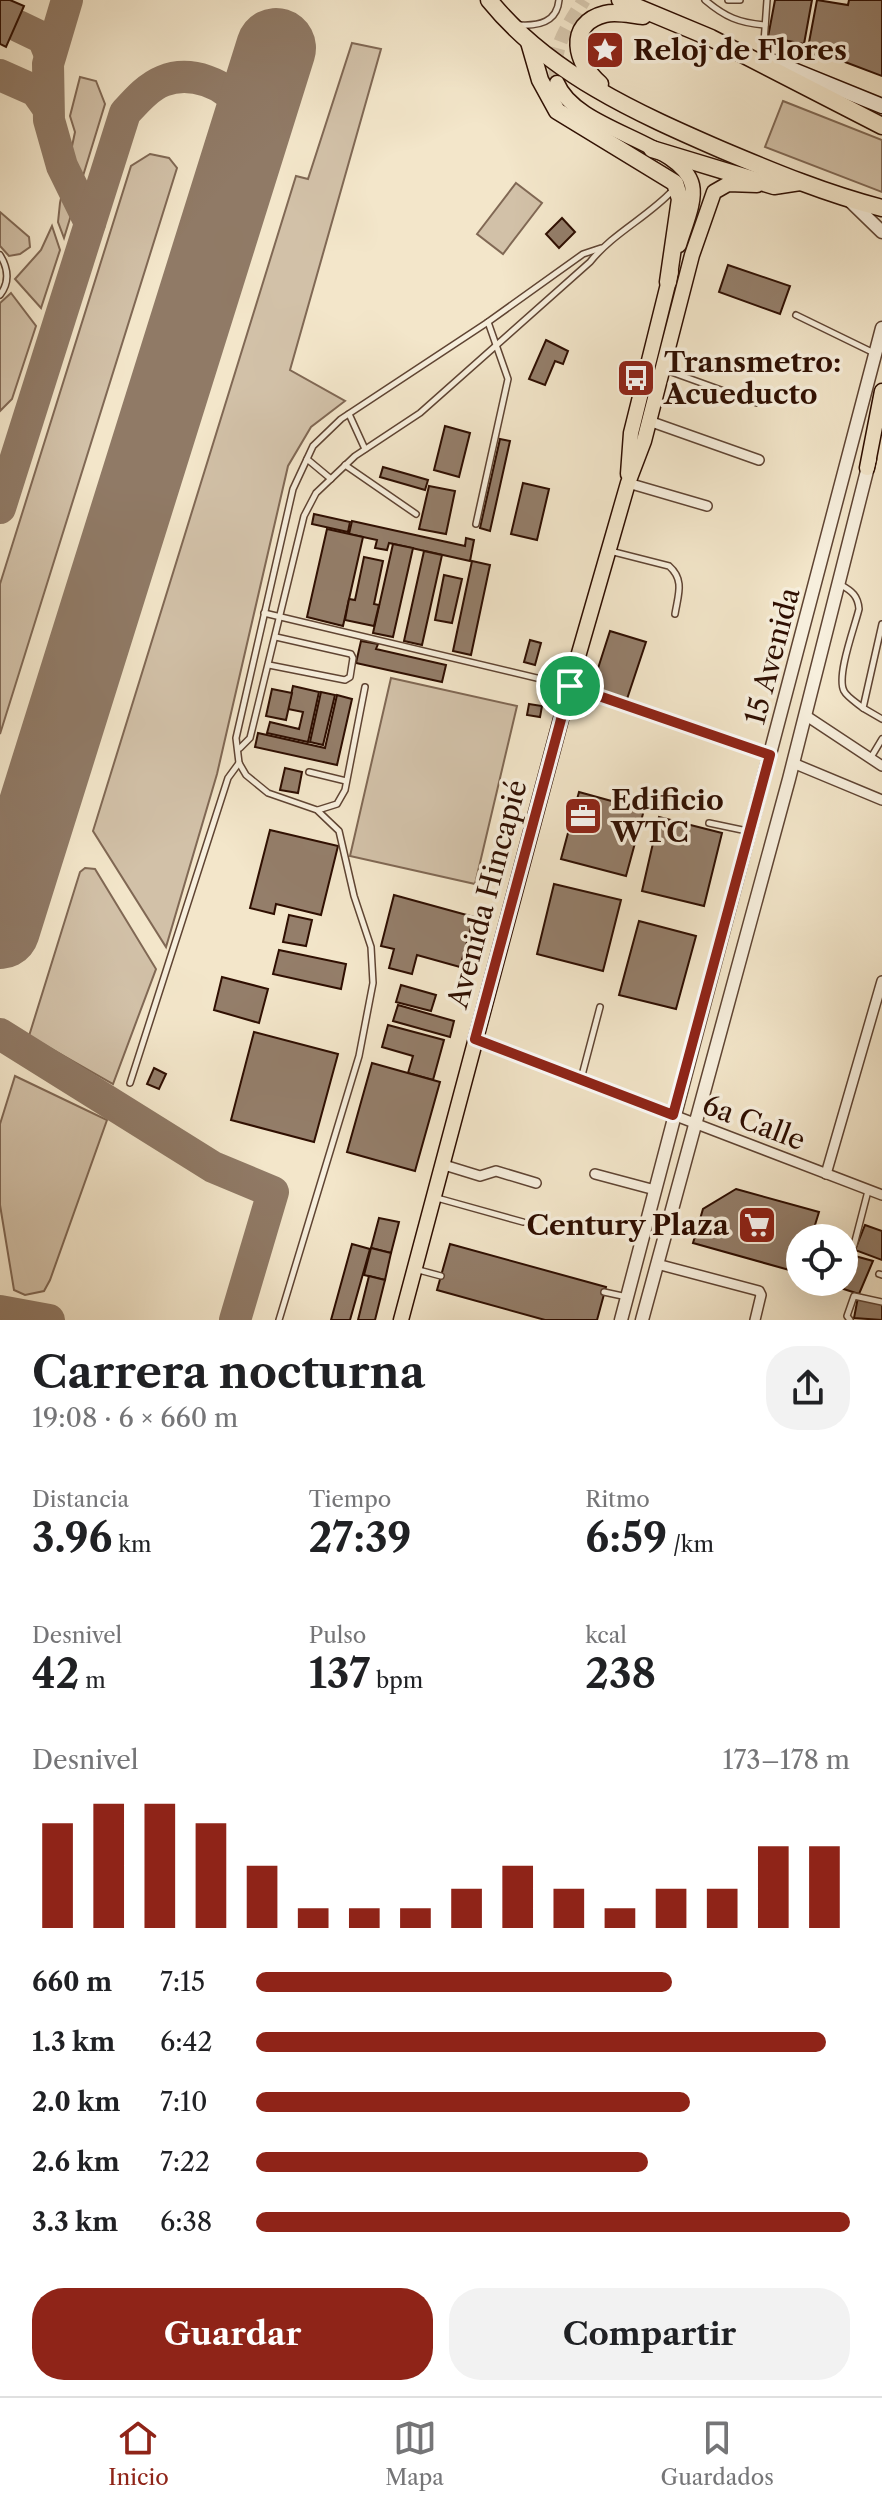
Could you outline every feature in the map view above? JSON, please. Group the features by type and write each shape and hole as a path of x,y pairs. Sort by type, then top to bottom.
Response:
{"highway":[{"path":"489,0 529,42 566,69 633,109 802,182 849,200 882,208"},
{"path":"620,0 711,38 882,126"},
{"path":"633,109 587,71 580,60 578,43 586,26 605,14 661,17"},
{"path":"529,42 542,87 557,111 575,125 667,176 677,186 679,203 668,282"},
{"path":"652,149 774,186 802,182"}],"main road":[{"path":"711,38 882,106"},
{"name":"Avenida Hincapié","path":"557,83 574,108 682,168 693,188 631,433 628,483"},
{"name":"Avenida Hincapié","path":"401,1320 570,686 628,483 649,421 692,255 712,195 728,184 774,186"},
{"path":"849,200 882,215"},
{"path":"867,468 882,391"}],"street":[{"path":"849,200 882,232"},
{"name":"15 Avenida","path":"621,1320 882,328"},
{"path":"649,421 759,460"},
{"name":"15 Avenida","path":"642,1320 793,763 867,468 882,426"},
{"path":"628,483 707,506"},
{"path":"570,686 770,755"},
{"path":"805,715 882,766"},
{"path":"793,763 882,800"},
{"path":"826,1174 882,981"},
{"name":"6a Calle","path":"475,1039 882,1195"},
{"path":"441,1164 480,1176 496,1171 536,1183"},
{"path":"595,1174 655,1190"},
{"path":"657,1264 755,1289 761,1295 755,1320"}],"lane":[{"path":"511,24 537,25 546,22 553,17 559,0"},
{"path":"705,0 724,16 740,23 765,25"},
{"path":"728,0 740,0"},
{"path":"763,58 767,0"},
{"path":"239,749 250,738 282,617 304,516 316,493 365,449 420,413 496,342 590,262 601,248 660,204 677,186"},
{"path":"279,1320 355,1071 373,983 371,947 354,896 339,831 317,810 268,793 246,775 239,763 236,738 293,489 313,446 349,414 488,322 583,254 601,248"},
{"path":"0,255 6,266 7,280 0,295"},
{"path":"796,315 876,353"},
{"path":"476,524 508,379 488,322"},
{"path":"662,369 757,403"},
{"path":"349,414 365,449"},
{"path":"307,459 331,479"},
{"path":"345,465 416,514"},
{"path":"609,551 669,566 680,583 675,614"},
{"path":"838,583 852,591 859,601 842,687 844,693 882,719"},
{"path":"264,613 570,686"},
{"path":"863,708 882,624"},
{"path":"269,665 345,680 350,677 351,654 276,637"},
{"path":"317,810 337,804 346,781 365,687"},
{"path":"870,759 882,739"},
{"path":"130,1083 228,778 239,763"},
{"path":"309,772 346,781"},
{"path":"709,823 750,832"},
{"path":"581,1080 600,1007"},
{"path":"858,1229 868,1190"},
{"path":"432,1197 523,1222"},
{"path":"414,1269 441,1276"},
{"path":"604,1292 627,1297"},
{"path":"850,1320 847,1316 854,1296 882,1302"}],"shaded area":[{"path":"352,43 381,49 290,370 345,401 311,427 288,466 217,774 166,947 93,831 296,176 308,179"},
{"path":"80,77 96,81 105,104 64,238 58,222 75,132 70,116"},
{"path":"783,101 882,140 882,192 765,147"},
{"path":"150,154 169,158 177,168 0,734 0,584 131,166"},
{"path":"516,183 542,203 503,254 477,234"},
{"path":"0,212 29,237 30,247 20,254 9,256 0,246"},
{"path":"52,226 60,250 41,308 15,279 41,250"},
{"path":"11,293 36,326 12,399 0,411 0,303"},
{"path":"391,678 517,706 475,884 350,856"},
{"path":"85,868 95,869 156,969 113,1084 29,1036 80,872"},
{"path":"15,1076 107,1120 50,1280 44,1291 25,1295 14,1290 0,1205 0,1124"}],"building":[{"path":"0,0 10,0 24,6 6,47 0,44"},
{"path":"775,0 812,0 804,44 768,37"},
{"path":"817,0 848,5 849,0 882,0 882,76 845,62 807,53"},
{"path":"562,218 575,232 559,248 546,234"},
{"path":"728,265 790,286 780,314 719,292"},
{"path":"546,340 568,351 563,364 555,361 545,385 529,379"},
{"path":"445,426 470,433 459,477 434,470"},
{"path":"500,439 510,441 490,531 480,528"},
{"path":"383,467 428,480 425,490 380,477"},
{"path":"523,483 549,489 537,540 511,534"},
{"path":"429,486 455,491 446,534 419,529"},
{"path":"314,514 350,522 348,532 312,524"},
{"path":"352,521 465,546 466,538 474,540 470,561 389,543 387,550 375,548 377,540 349,534"},
{"path":"327,529 363,537 343,626 307,617"},
{"path":"393,544 413,548 393,637 373,633"},
{"path":"424,551 442,555 422,645 404,641"},
{"path":"364,557 383,561 374,604 379,605 374,626 345,620 349,599 355,600"},
{"path":"472,561 490,565 471,655 453,651"},
{"path":"444,575 462,579 452,623 435,620"},
{"path":"610,631 646,642 627,699 592,687"},
{"path":"530,640 541,643 535,665 524,662"},
{"path":"361,641 378,644 376,649 446,665 442,682 356,663"},
{"path":"293,686 319,692 308,742 267,733 270,722 299,729 303,712 288,709"},
{"path":"272,689 292,693 286,720 266,716"},
{"path":"321,692 335,695 323,745 310,742"},
{"path":"337,695 352,699 337,765 255,747 258,733 325,748"},
{"path":"529,704 542,706 540,717 527,715"},
{"path":"285,768 302,772 298,793 280,790"},
{"path":"579,792 644,810 626,876 561,859"},
{"path":"659,817 722,833 704,906 642,891"},
{"path":"270,830 338,846 321,915 276,904 274,914 250,908"},
{"path":"554,884 621,900 603,971 537,954"},
{"path":"394,895 474,917 460,967 417,955 412,974 389,968 394,949 381,946"},
{"path":"289,915 312,920 306,946 283,942"},
{"path":"639,921 696,936 676,1009 619,995"},
{"path":"279,950 346,964 341,989 273,974"},
{"path":"222,977 268,989 259,1023 214,1010"},
{"path":"401,985 436,995 431,1011 396,1002"},
{"path":"398,1005 454,1021 450,1037 393,1021"},
{"path":"388,1025 444,1040 433,1080 408,1073 413,1056 382,1047"},
{"path":"254,1032 338,1054 314,1142 231,1120"},
{"path":"372,1063 440,1082 415,1171 347,1152"},
{"path":"154,1068 166,1074 159,1089 147,1084"},
{"name":"Century Plaza","path":"736,1189 819,1212 815,1224 786,1224 786,1269 693,1243 703,1209"},
{"path":"379,1218 399,1222 391,1253 371,1248"},
{"path":"865,1225 882,1231 882,1260 858,1251"},
{"path":"352,1244 370,1249 350,1320 331,1320"},
{"path":"450,1244 606,1287 597,1320 545,1320 437,1290"},
{"path":"371,1248 391,1253 385,1280 364,1275"},
{"path":"858,1257 873,1261 858,1294"},
{"path":"369,1276 385,1280 375,1320 358,1320"},
{"path":"858,1297 882,1303 882,1320 854,1318"}],"taxiway":[{"path":"67,0 48,64 49,120 62,166 90,223"},
{"path":"18,26 43,38 50,55"},
{"path":"0,75 36,91 48,108"},
{"path":"0,508 125,113 142,95 163,81 196,78 217,86 235,99 249,133"},
{"path":"0,836 14,836 31,830"},
{"path":"0,1034 213,1167 273,1192 235,1320"},
{"path":"0,1311 49,1320"}],"runway":[{"path":"0,929 276,48"}],"tunnel":[{"path":"557,83 558,49 584,0"}],"place":[{"name":"Reloj de Flores","path":"605,50"},
{"name":"Transmetro: Acueducto","path":"636,378"},
{"name":"Edificio WTC","path":"583,816"},
{"name":"Century Plaza","path":"757,1225"}],"route":[{"path":"570,686 770,755 673,1115 475,1039 570,686"}]}
